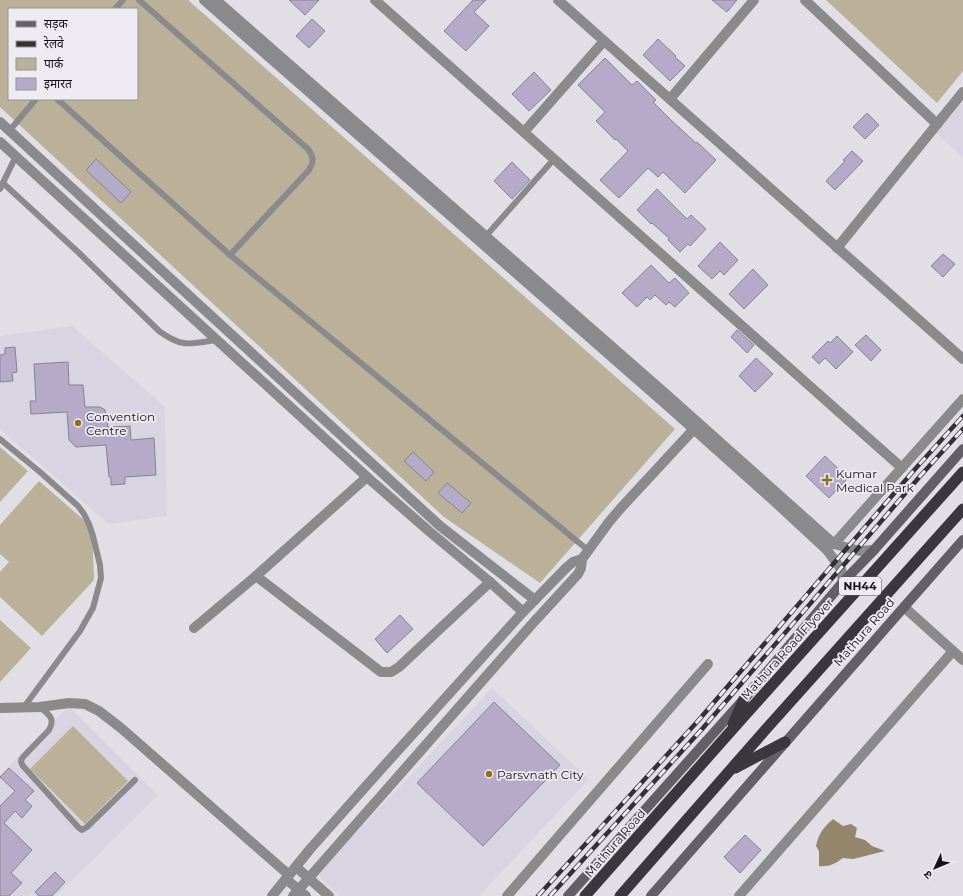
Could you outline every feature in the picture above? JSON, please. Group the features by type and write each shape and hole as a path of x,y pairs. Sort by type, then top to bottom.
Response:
{"highway":[{"name":"Mathura Road Flyover","path":"727,735 963,472"},
{"name":"NH44","path":"620,896 767,728 963,509"},
{"path":"727,735 744,700"},
{"name":"Mathura Road","path":"585,896 727,735"},
{"path":"729,771 785,742"}],"main road":[{"path":"568,896 744,700 843,582 874,550 963,450"},
{"name":"Mathura Road","path":"651,896 963,540"}],"street":[{"path":"204,0 834,544 860,551 874,550"},
{"path":"216,0 666,394 697,427 826,550 841,569 843,582"},
{"path":"375,0 902,468"},
{"path":"558,0 963,359"},
{"path":"670,99 754,0"},
{"path":"805,0 937,124"},
{"path":"524,132 604,41"},
{"path":"837,248 963,92"},
{"path":"0,122 440,526 534,600"},
{"path":"0,142 367,477 523,612"},
{"path":"834,544 963,398"},
{"path":"272,896 311,848 377,773 534,600 567,567 573,562 582,559 620,509 697,427"},
{"path":"194,628 256,576 367,477"},
{"path":"0,708 40,707 69,703 85,704 99,711 127,734 287,877 299,894 308,878 578,574 581,568 582,559"},
{"path":"256,576 381,672 391,672 399,667 490,582"},
{"path":"904,607 963,660"},
{"path":"739,896 954,651"},
{"path":"507,896 708,664"},
{"path":"296,867 329,896"}],"lane":[{"path":"116,8 123,0"},
{"path":"139,0 308,149 312,156 313,162 309,170 230,255"},
{"path":"10,130 35,100"},
{"path":"59,100 230,255 589,551"},
{"path":"0,189 16,156"},
{"path":"486,236 554,159"},
{"path":"3,183 167,337 183,344 216,340"},
{"path":"0,439 78,506 89,524 100,565 101,578 93,608 80,631 24,707"},
{"path":"40,707 50,716 52,725 49,730 22,757 21,762 79,828 82,830 87,827 135,780"}],"shaded area":[{"path":"963,102 963,157 936,133"},
{"path":"72,326 165,407 167,516 109,524 0,429 0,336"},
{"path":"492,688 589,779 479,896 340,896 317,875"},
{"path":"69,706 158,795 56,896 35,896 32,893 28,896 0,896 0,775"},
{"path":"833,819 843,826 851,824 857,828 855,837 865,840 872,846 885,851 853,859 843,858 832,865 819,866 819,851 816,846 817,841 822,831"}],"green space":[{"path":"0,0 188,0 675,429 540,583 444,517 0,107"},
{"path":"826,0 963,0 963,71 937,103"},
{"path":"0,447 28,471 0,502"},
{"path":"39,481 92,527 94,580 42,636 0,597 0,572 9,562 0,554 0,525"},
{"path":"0,620 31,648 0,682"},
{"path":"73,726 128,781 85,824 30,769"}],"building":[{"path":"289,0 319,0 305,15"},
{"path":"473,0 486,0 474,12 489,26 466,51 444,31"},
{"path":"712,0 737,0 727,12"},
{"path":"312,19 325,31 309,48 296,36"},
{"path":"658,39 685,66 670,81 643,55"},
{"path":"605,58 632,85 637,81 656,100 653,102 673,122 716,160 685,193 663,172 658,177 648,168 619,198 600,180 628,151 596,121 605,112 578,85"},
{"path":"534,72 551,90 529,111 512,94"},
{"path":"867,113 879,125 865,139 853,127"},
{"path":"852,151 863,161 835,190 826,181 845,161 843,160"},
{"path":"96,159 131,192 121,203 86,170"},
{"path":"512,162 530,180 512,199 494,181"},
{"path":"657,189 687,219 691,215 706,229 690,246 688,244 680,252 668,240 669,238 652,223 651,224 637,210"},
{"path":"720,242 738,260 724,275 720,271 712,279 698,266"},
{"path":"943,254 955,264 943,277 931,266"},
{"path":"651,265 669,283 675,278 689,293 675,307 669,302 666,305 655,295 650,300 647,297 637,307 622,293"},
{"path":"753,269 768,285 744,309 729,294"},
{"path":"737,330 754,345 747,353 731,337"},
{"path":"866,335 881,350 871,361 855,345"},
{"path":"837,336 853,352 836,369 825,358 819,364 812,357 828,341 830,343"},
{"path":"15,347 17,372 12,373 13,381 0,382 0,355 5,354 5,348"},
{"path":"756,358 773,374 755,392 739,376"},
{"name":"Convention Centre","path":"68,362 69,385 83,385 85,407 100,407 105,410 108,427 130,426 131,440 154,438 156,475 125,477 125,484 111,485 106,445 76,447 69,440 67,412 31,414 30,401 36,401 34,364"},
{"path":"413,452 434,472 426,481 404,461"},
{"path":"825,456 848,478 829,498 806,476"},
{"path":"447,483 471,503 462,513 438,493"},
{"path":"400,615 413,629 387,653 375,639"},
{"name":"Parsvnath City","path":"494,702 560,765 483,846 417,783"},
{"path":"9,768 34,791 25,800 32,806 22,818 15,811 4,823 32,850 11,873 22,883 9,896 0,896 0,806 15,791 0,777"},
{"path":"745,835 761,850 740,873 724,857"},
{"path":"55,872 65,882 52,896 39,896 35,892"}],"railway":[{"path":"538,896 697,722 916,468 963,416"},
{"path":"550,896 703,728 922,474 963,429"}],"place":[{"name":"Convention Centre","path":"78,423"},
{"name":"Kumar Medical Park","path":"827,480"},
{"name":"Parsvnath City","path":"489,774"}]}
